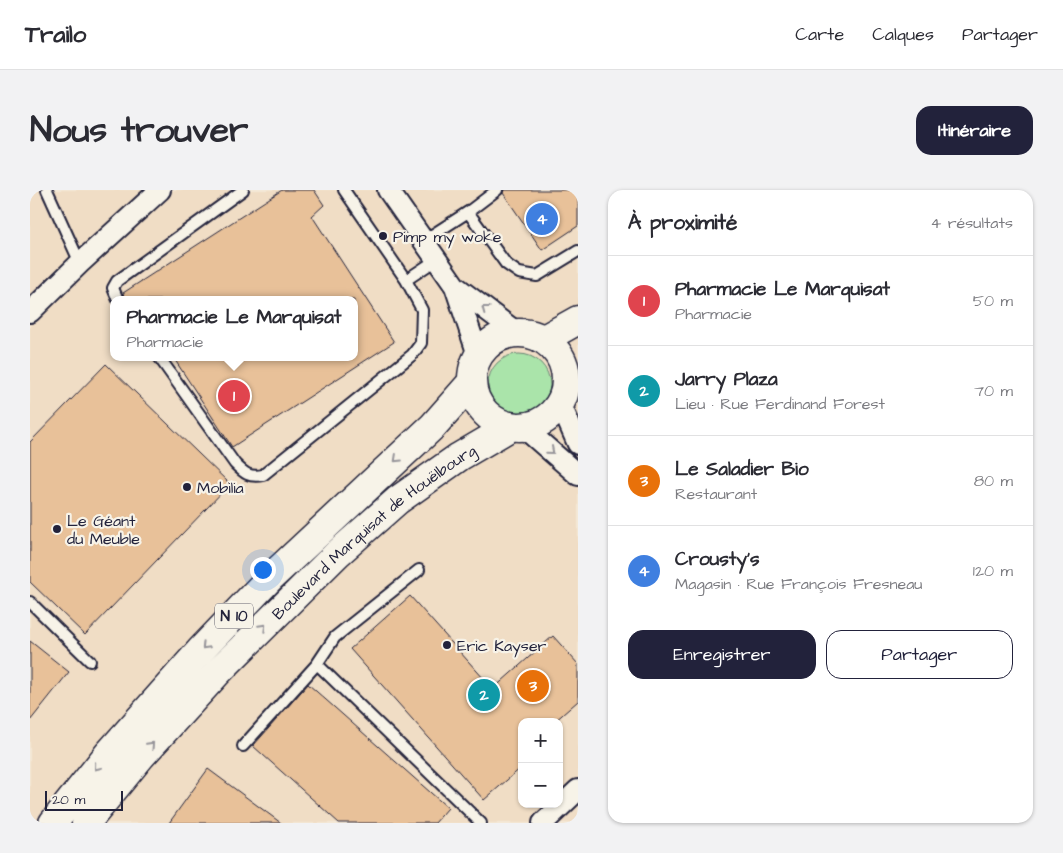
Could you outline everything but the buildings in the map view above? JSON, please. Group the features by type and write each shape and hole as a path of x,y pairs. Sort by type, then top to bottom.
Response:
{"main road":[{"path":"544,339 578,320"},
{"path":"516,332 531,334 544,339 562,358 568,386 551,415 538,424 516,427 495,421 483,412 475,399 471,383 478,354 488,343 501,335 516,332"},
{"name":"Boulevard Marquisat de Houëlbourg","path":"53,823 109,752 200,651 270,578 433,426 471,383"},
{"name":"Boulevard Marquisat de Houëlbourg","path":"86,823 141,756 217,673 337,554 398,500 459,457 516,427"}],"street":[{"path":"30,312 80,263 160,190"},
{"path":"388,190 455,286 516,332"},
{"path":"455,286 478,354"},
{"path":"568,386 578,444"},
{"path":"516,427 578,475"},
{"path":"543,823 578,790"}],"lane":[{"path":"48,190 80,263"},
{"path":"116,296 113,288 117,280 243,190"},
{"path":"163,361 235,464 246,475 256,477 263,475 412,355 421,343 422,310 406,280 344,190"},
{"path":"423,241 468,212 497,190"},
{"path":"468,212 506,264 519,273 537,276 578,251"},
{"path":"406,280 436,260"},
{"path":"243,746 317,664 335,637 419,570"},
{"path":"30,602 90,661"},
{"path":"317,664 480,823"}],"shaded area":[{"path":"30,190 578,190 578,823 30,823"}],"green space":[{"path":"519,354 531,356 541,363 548,373 550,385 548,397 541,407 531,414 519,416 507,414 497,407 490,397 488,385 490,373 497,363 507,356"}],"place":[{"name":"Crousty's","path":"542,219"},
{"name":"Pimp my woke","path":"383,236"},
{"name":"Pharmacie Le Marquisat","path":"234,396"},
{"name":"Mobilia","path":"187,487"},
{"name":"Le Géant du Meuble","path":"57,529"},
{"name":"Eric Kayser","path":"447,645"},
{"name":"Le Saladier Bio","path":"533,686"},
{"name":"Jarry Plaza","path":"484,695"}]}
